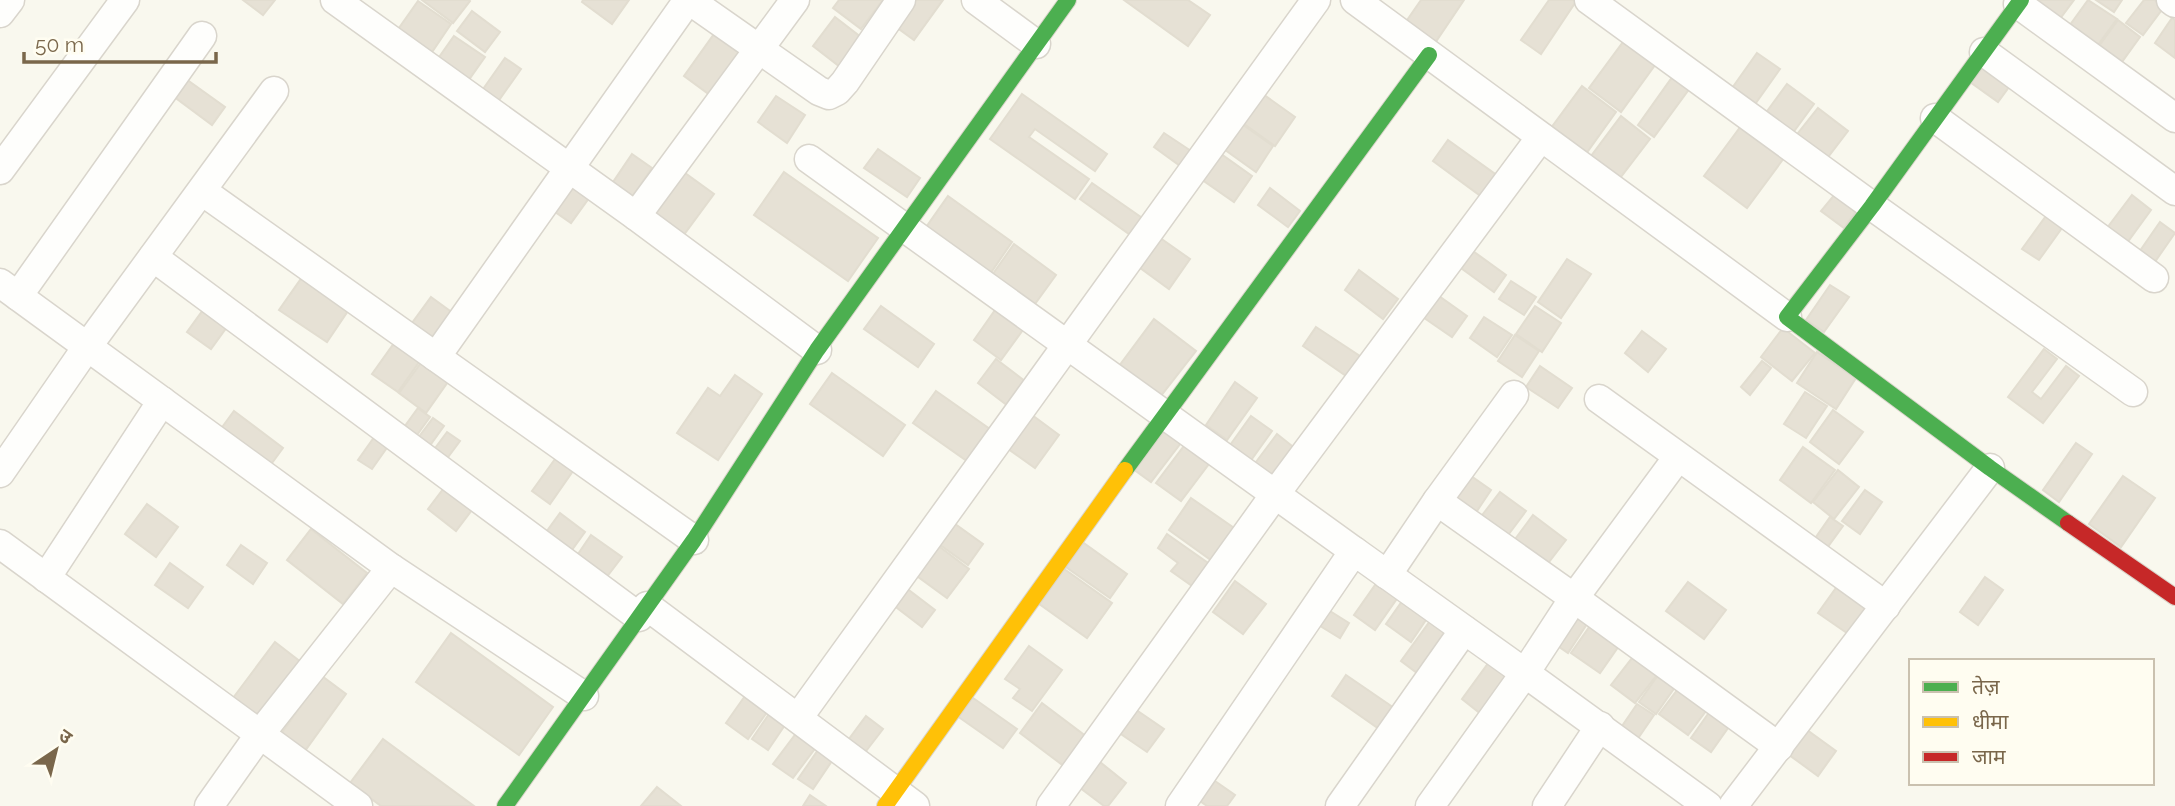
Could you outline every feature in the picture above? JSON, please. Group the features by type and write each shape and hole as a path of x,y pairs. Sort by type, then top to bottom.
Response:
{"street":[{"path":"0,13 10,0"},
{"path":"0,170 125,0"},
{"path":"335,0 427,64 817,350"},
{"path":"436,357 689,0 758,51 829,95 845,82 901,0"},
{"path":"636,216 795,0"},
{"path":"976,0 1036,44"},
{"path":"505,806 694,540 817,350 1068,0"},
{"path":"798,718 1316,0"},
{"path":"1355,0 1990,468 2175,597"},
{"path":"1589,0 2133,392"},
{"path":"1787,317 1872,206 2020,2 2175,118"},
{"path":"202,36 9,290 391,568 584,696"},
{"path":"1983,52 2175,191"},
{"path":"153,257 643,611 798,718 899,801 1164,415 1429,55"},
{"path":"0,473 87,347 274,92"},
{"path":"1936,118 2154,278"},
{"path":"1051,806 1276,493 1541,137"},
{"path":"809,159 1708,806"},
{"path":"202,191 694,540"},
{"path":"1387,575 1514,395"},
{"path":"1599,399 1886,606"},
{"path":"46,578 162,401"},
{"path":"1430,806 1525,673 1574,598 1678,457"},
{"path":"1733,806 1990,468"},
{"path":"1437,501 1779,747"},
{"path":"0,544 358,806"},
{"path":"1180,806 1354,551"},
{"path":"209,806 260,734 391,568"},
{"path":"1340,806 1464,630"},
{"path":"1547,806 1600,726"}],"building":[{"path":"243,0 275,0 263,15"},
{"path":"422,0 469,0 470,1 453,23"},
{"path":"629,0 612,24 582,2"},
{"path":"839,0 883,0 861,29 833,8"},
{"path":"910,0 943,0 914,40 892,24"},
{"path":"1124,0 1188,0 1210,15 1188,46"},
{"path":"1421,0 1464,0 1433,46 1403,26"},
{"path":"1549,0 1577,0 1541,54 1521,40"},
{"path":"2033,0 2074,0 2059,20"},
{"path":"2088,0 2117,19 2095,49 2067,29"},
{"path":"2096,0 2122,0 2114,12"},
{"path":"2144,0 2155,0 2164,7 2143,35 2126,23"},
{"path":"418,1 451,24 428,58 394,35"},
{"path":"472,11 500,32 485,52 457,31"},
{"path":"835,17 866,41 844,70 813,46"},
{"path":"2172,18 2175,20 2175,58 2155,43"},
{"path":"2118,20 2140,37 2119,66 2096,50"},
{"path":"714,34 744,56 714,98 684,76"},
{"path":"454,36 485,57 468,81 437,60"},
{"path":"1626,38 1658,61 1621,112 1589,88"},
{"path":"1757,53 1780,69 1753,107 1730,91"},
{"path":"505,58 521,69 497,103 481,92"},
{"path":"1984,62 2012,83 1998,102 1970,82"},
{"path":"1673,76 1690,88 1654,137 1638,125"},
{"path":"186,79 225,107 212,125 173,96"},
{"path":"1787,84 1814,104 1792,134 1765,114"},
{"path":"1582,86 1616,112 1583,158 1548,132"},
{"path":"1260,92 1295,117 1275,146 1240,121"},
{"path":"1022,94 1107,154 1095,171 1035,129 1029,137 1089,179 1075,199 990,139"},
{"path":"776,96 805,115 787,143 758,122"},
{"path":"1818,108 1848,131 1825,161 1794,138"},
{"path":"1621,116 1650,139 1617,182 1588,160"},
{"path":"1239,122 1273,146 1256,172 1221,147"},
{"path":"1744,122 1787,154 1747,208 1704,176"},
{"path":"1164,133 1194,153 1183,168 1154,147"},
{"path":"1448,140 1498,176 1482,197 1433,161"},
{"path":"878,149 920,178 907,197 864,168"},
{"path":"1217,151 1252,176 1234,202 1198,177"},
{"path":"632,154 652,168 631,199 611,185"},
{"path":"681,170 714,194 680,240 647,216"},
{"path":"784,172 878,238 848,281 754,215"},
{"path":"569,177 592,194 571,223 548,207"},
{"path":"1092,183 1148,222 1136,239 1080,199"},
{"path":"1270,188 1300,211 1288,227 1258,205"},
{"path":"1835,194 1857,210 1844,228 1821,211"},
{"path":"2132,195 2151,210 2124,247 2104,232"},
{"path":"948,196 1012,242 988,277 924,230"},
{"path":"2051,209 2067,221 2039,260 2022,249"},
{"path":"2160,222 2175,233 2150,269 2135,258"},
{"path":"1156,235 1190,259 1169,289 1136,265"},
{"path":"1014,244 1056,275 1032,308 990,278"},
{"path":"1466,246 1506,275 1494,292 1454,263"},
{"path":"1567,259 1591,274 1561,318 1538,302"},
{"path":"1359,270 1398,299 1383,319 1345,290"},
{"path":"305,273 352,305 327,342 279,310"},
{"path":"1511,281 1536,297 1524,315 1499,299"},
{"path":"1830,285 1849,297 1824,332 1806,320"},
{"path":"1432,291 1467,316 1452,337 1417,313"},
{"path":"431,297 457,316 435,347 409,327"},
{"path":"1000,303 1028,323 1001,360 974,340"},
{"path":"881,306 934,344 918,367 864,329"},
{"path":"1535,306 1561,323 1542,352 1516,334"},
{"path":"203,310 227,327 211,349 187,332"},
{"path":"1484,317 1512,335 1497,357 1470,338"},
{"path":"1154,319 1196,351 1160,397 1119,366"},
{"path":"1316,327 1366,360 1352,380 1303,346"},
{"path":"1783,328 1815,353 1792,381 1761,357"},
{"path":"1642,331 1666,349 1648,372 1625,353"},
{"path":"1515,335 1539,351 1522,377 1498,361"},
{"path":"397,339 422,358 398,392 372,374"},
{"path":"2044,349 2057,359 2032,392 2041,399 2066,366 2079,376 2043,423 2008,397"},
{"path":"1817,352 1856,378 1836,409 1797,383"},
{"path":"996,359 1030,385 1012,409 978,383"},
{"path":"423,360 450,379 426,413 399,393"},
{"path":"1762,361 1771,368 1750,395 1741,387"},
{"path":"1540,366 1572,388 1558,408 1526,387"},
{"path":"832,373 905,425 883,456 810,404"},
{"path":"735,375 762,394 718,460 677,433 708,388 720,396"},
{"path":"1235,382 1257,398 1227,440 1206,425"},
{"path":"936,391 997,434 974,466 913,423"},
{"path":"1805,392 1827,406 1806,438 1784,424"},
{"path":"418,408 430,417 414,439 402,430"},
{"path":"1833,410 1863,432 1839,464 1810,442"},
{"path":"234,411 283,448 269,467 220,430"},
{"path":"1028,412 1059,435 1035,468 1004,446"},
{"path":"1251,416 1272,431 1249,463 1228,448"},
{"path":"433,418 444,426 426,451 415,442"},
{"path":"1162,422 1184,439 1151,482 1129,466"},
{"path":"447,432 460,441 443,464 430,455"},
{"path":"377,433 391,442 372,469 358,460"},
{"path":"1277,434 1297,450 1274,482 1253,466"},
{"path":"1190,438 1215,456 1181,501 1156,483"},
{"path":"2076,443 2092,454 2059,502 2043,490"},
{"path":"1803,447 1835,470 1811,503 1780,480"},
{"path":"555,459 573,471 550,504 532,491"},
{"path":"1838,470 1859,487 1834,519 1813,502"},
{"path":"1464,471 1491,490 1471,520 1444,501"},
{"path":"2123,476 2155,498 2121,547 2089,524"},
{"path":"447,484 475,506 456,531 428,509"},
{"path":"1865,490 1882,502 1860,534 1842,521"},
{"path":"1500,492 1526,511 1502,543 1476,523"},
{"path":"1191,498 1237,530 1215,563 1169,530"},
{"path":"147,504 178,527 156,557 125,534"},
{"path":"560,513 585,532 569,554 544,535"},
{"path":"1533,515 1566,540 1542,571 1510,546"},
{"path":"1830,517 1843,526 1822,555 1809,547"},
{"path":"951,521 983,544 968,565 936,542"},
{"path":"311,529 367,573 343,604 287,560"},
{"path":"1167,534 1211,565 1195,588 1171,571 1178,563 1158,548"},
{"path":"591,535 622,557 606,578 576,557"},
{"path":"932,541 969,569 947,598 910,571"},
{"path":"1081,541 1127,574 1110,598 1063,565"},
{"path":"241,545 267,563 253,584 227,565"},
{"path":"170,563 203,587 188,608 155,585"},
{"path":"1060,566 1112,603 1087,638 1035,601"},
{"path":"1985,577 2003,590 1978,625 1960,612"},
{"path":"1380,578 1401,593 1375,630 1354,615"},
{"path":"1235,581 1266,604 1243,634 1213,612"},
{"path":"1841,581 1877,607 1854,638 1818,613"},
{"path":"1688,582 1726,610 1704,639 1666,611"},
{"path":"901,584 935,610 922,627 888,601"},
{"path":"1405,597 1430,614 1411,642 1386,624"},
{"path":"1322,606 1349,623 1340,638 1312,621"},
{"path":"1570,613 1587,624 1568,653 1552,642"},
{"path":"1433,617 1457,635 1425,679 1401,661"},
{"path":"1592,623 1621,643 1600,673 1571,653"},
{"path":"451,633 553,707 519,755 416,682"},
{"path":"275,642 306,666 262,726 230,702"},
{"path":"1029,646 1062,670 1032,711 1013,698 1020,689 1005,679"},
{"path":"1636,653 1660,671 1635,703 1611,685"},
{"path":"1492,658 1518,677 1486,718 1462,699"},
{"path":"1661,671 1678,683 1656,714 1639,702"},
{"path":"1346,675 1397,710 1382,731 1332,696"},
{"path":"322,676 346,694 302,755 278,738"},
{"path":"1681,685 1709,707 1688,735 1659,714"},
{"path":"747,693 770,708 748,739 726,723"},
{"path":"966,693 1017,729 1003,748 953,713"},
{"path":"1042,703 1087,737 1065,767 1020,733"},
{"path":"1637,704 1654,715 1637,740 1620,729"},
{"path":"1132,707 1164,729 1147,752 1115,730"},
{"path":"1713,707 1733,721 1711,752 1691,738"},
{"path":"771,711 787,722 768,750 752,739"},
{"path":"866,716 883,729 860,759 843,747"},
{"path":"1803,727 1836,751 1818,776 1785,752"},
{"path":"797,732 817,746 793,778 773,764"},
{"path":"383,739 474,806 381,806 350,783"},
{"path":"820,747 834,758 813,789 798,779"},
{"path":"1095,758 1126,783 1108,806 1104,806 1075,784"},
{"path":"1215,781 1235,795 1227,806 1207,806 1200,801"},
{"path":"657,787 681,806 641,806"},
{"path":"810,795 826,806 803,806"}],"traffic: fast":[{"path":"505,806 694,540 817,350 1068,0"},
{"path":"2021,0 1872,206 1787,317 2068,523"},
{"path":"1125,470 1429,55"}],"traffic: slow":[{"path":"885,806 1125,470"}],"traffic: jam":[{"path":"2068,523 2175,597"}]}
